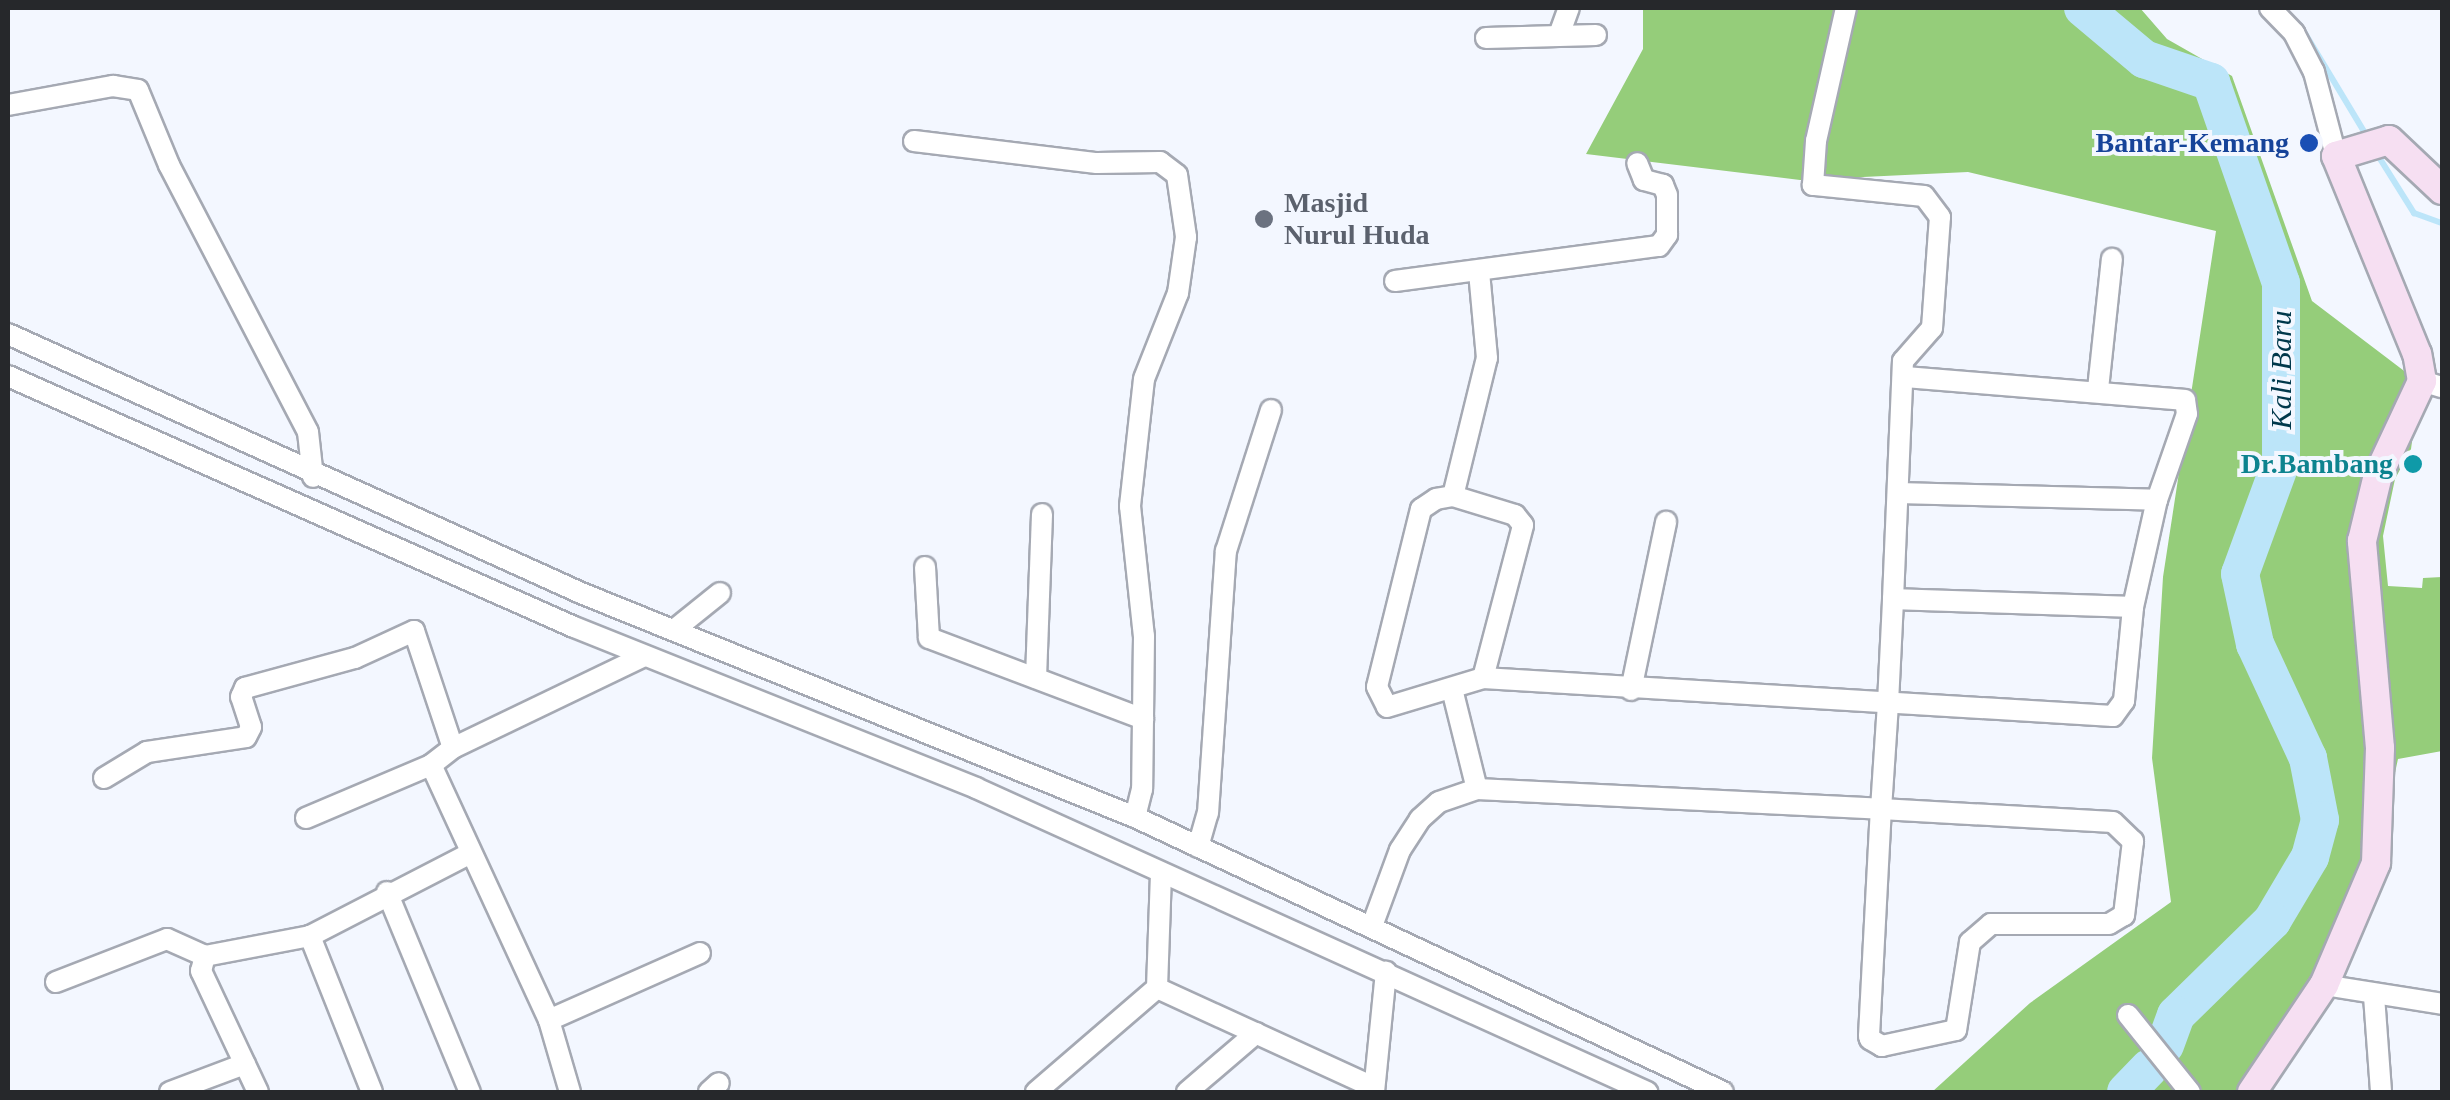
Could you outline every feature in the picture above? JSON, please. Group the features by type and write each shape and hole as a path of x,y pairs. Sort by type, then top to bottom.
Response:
{"street":[{"path":"1559,35 1569,8"},
{"path":"1372,926 1400,850 1420,818 1439,802 1477,788 1881,809 2117,823 2132,841 2126,912 2109,924 1986,927 1970,942 1956,1030 1876,1044 1869,1036 1881,809 1888,702 1903,361 1932,328 1940,217 1924,196 1813,185 1816,141 1846,8"},
{"path":"2252,1092 2324,984 2365,899 2380,825 2371,588 2362,541 2367,508 2432,384 2336,156 2314,72 2294,33 2270,8"},
{"path":"1486,38 1596,35"},
{"path":"8,106 113,86 138,90 169,164 308,432 314,477"},
{"path":"914,141 1097,163 1160,162 1177,175 1186,237 1178,293 1144,380 1130,506 1144,636 1142,789 1135,818"},
{"path":"2336,156 2376,143 2442,190"},
{"path":"1395,281 1662,244 1667,196 1663,186 1644,180 1636,163"},
{"path":"2098,389 2112,258"},
{"path":"1453,496 1487,358 1479,271"},
{"path":"8,334 314,477 674,630 1135,818 1723,1092"},
{"path":"8,376 276,500 644,656 976,788 1640,1090 1646,1058"},
{"path":"1483,678 1523,524 1515,515 1453,496 1421,509 1376,690 1391,708 1483,678 1631,690 2113,716 2124,702 2133,608 2157,500 2186,402 2174,394 1902,377"},
{"path":"1198,846 1208,813 1226,551 1271,410"},
{"path":"1898,493 2157,500"},
{"path":"1036,678 1042,514"},
{"path":"1631,690 1666,522"},
{"path":"925,566 930,638 1143,719"},
{"path":"674,630 720,592"},
{"path":"1893,599 2133,608"},
{"path":"104,778 147,752 246,737 251,728 244,688 354,658 414,632 452,748"},
{"path":"306,818 431,765 452,748 644,656"},
{"path":"1452,688 1477,788"},
{"path":"976,788 991,757"},
{"path":"431,765 549,1020 570,1092"},
{"path":"56,982 168,938 204,956 310,936 386,892 469,854"},
{"path":"1036,1092 1157,988 1161,874"},
{"path":"386,892 470,1092"},
{"path":"310,936 372,1092"},
{"path":"549,1020 700,953"},
{"path":"204,956 201,970 258,1092"},
{"path":"1157,988 1374,1090 1386,972"},
{"path":"2324,984 2374,996 2442,1004"},
{"path":"2374,996 2381,1092"},
{"path":"2128,1016 2190,1092"},
{"path":"1187,1092 1256,1033"},
{"path":"170,1092 244,1064"},
{"path":"1333,1092 1351,1076"}],"green space":[{"path":"1643,8 2140,8 2167,39 2232,76 2312,301 2420,383 2411,449 2395,479 2383,536 2388,586 2422,588 2423,578 2442,577 2442,751 2398,759 2375,864 2252,1092 1932,1092 2030,1003 2171,902 2152,758 2163,577 2216,231 1968,172 1800,180 1586,154 1643,49"}],"waterway":[{"name":"Kali Baru","path":"2083,8 2144,59 2211,82 2281,283 2281,462 2240,574 2255,644 2308,758 2320,820 2310,857 2272,921 2176,1015 2165,1045"},
{"path":"2300,25 2368,138"},
{"path":"2377,154 2414,213 2442,223"},
{"name":"Kali Baru","path":"2126,1092 2149,1068"}],"place":[{"name":"Bantar-Kemang","path":"2309,143"},
{"name":"Masjid Nurul Huda","path":"1264,219"},
{"name":"Dr.Bambang","path":"2413,464"}]}
